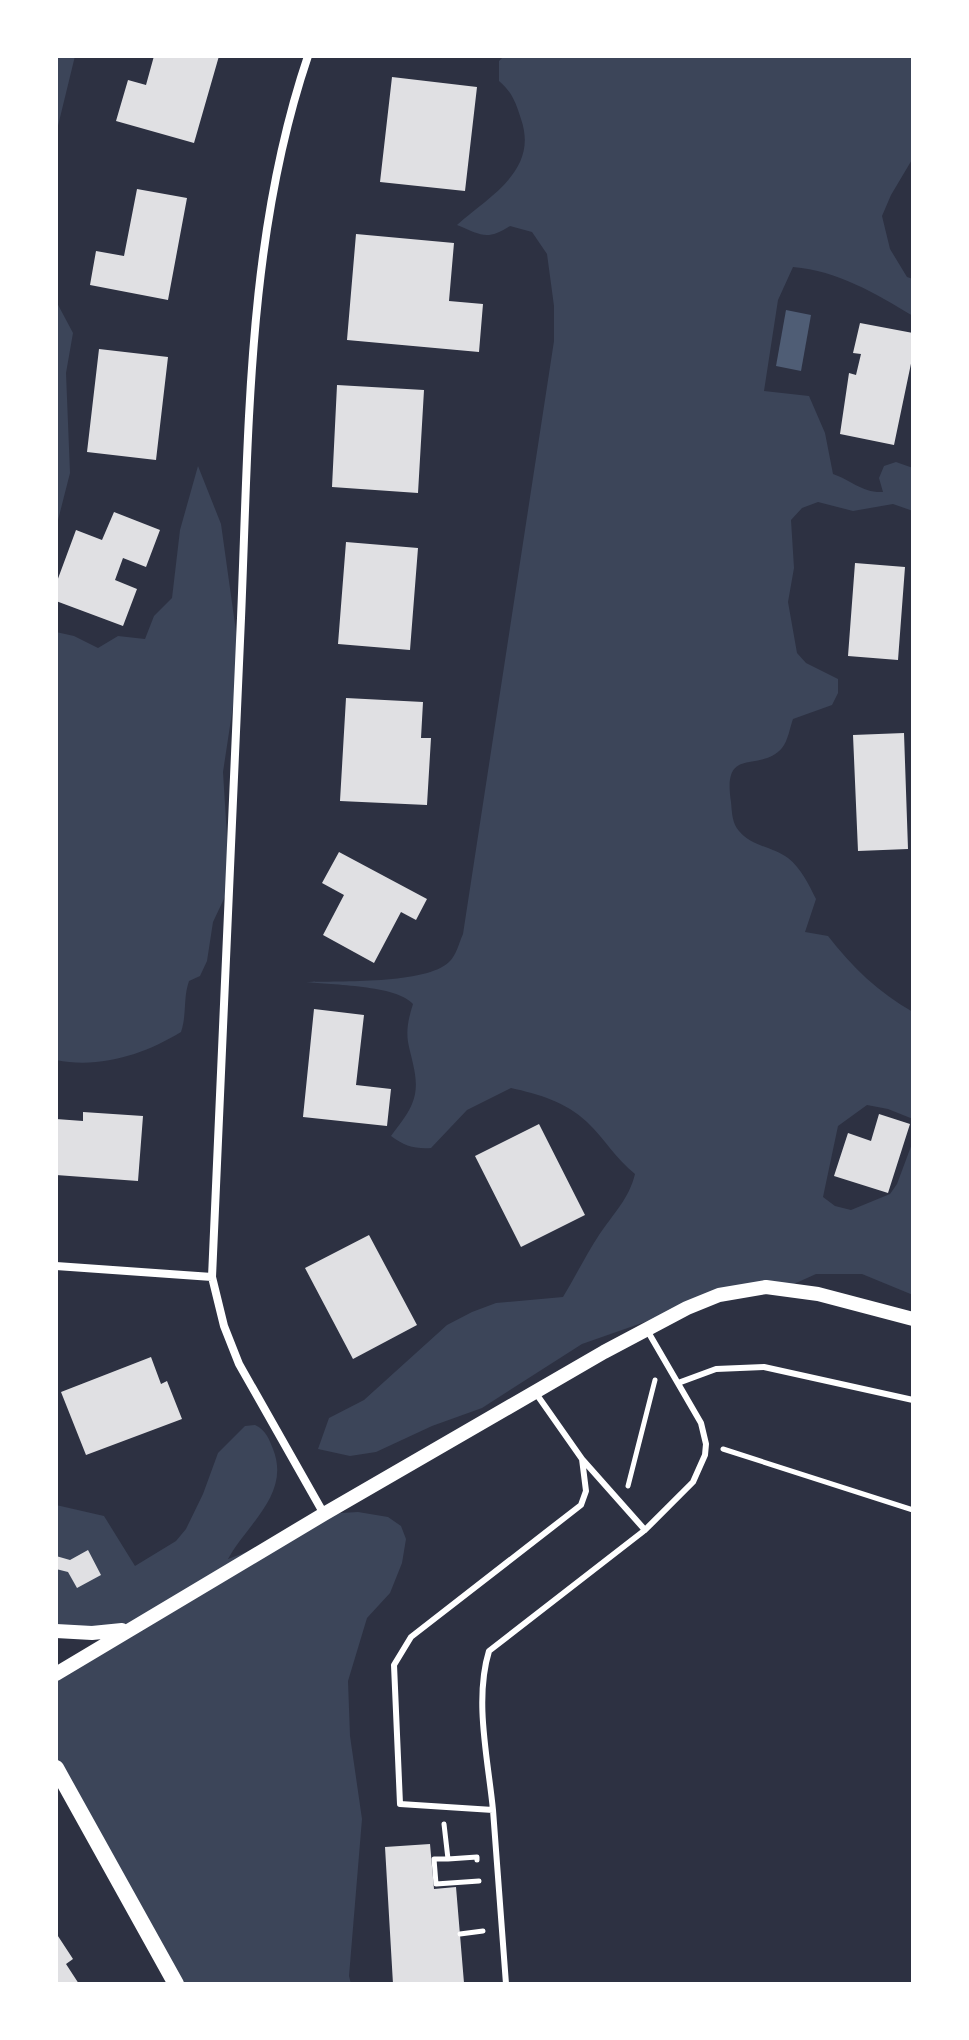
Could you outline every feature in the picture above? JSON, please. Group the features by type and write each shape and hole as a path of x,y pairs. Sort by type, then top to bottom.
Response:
{"main road":[{"path":"56,1768 176,1984"}],"street":[{"path":"308,56 292,105 268,216 252,367 212,1277 224,1326 239,1364 324,1514"},
{"path":"56,1266 212,1277"},
{"path":"56,1674 126,1630 535,1392 647,1330 719,1295 766,1287 818,1294 913,1319"},
{"path":"56,1631 92,1633 126,1630"}],"lane":[{"path":"506,1984 482,1674 489,1651 645,1530 693,1482 705,1455 701,1423 647,1330"},
{"path":"678,1383 716,1369 764,1367 913,1400"},
{"path":"535,1392 582,1459 645,1530"},
{"path":"493,1810 400,1804 394,1665 411,1637 581,1505 586,1491 582,1459"}],"path":[{"path":"623,1505 662,1356"},
{"path":"706,1444 912,1507"},
{"path":"442,1806 448,1859"},
{"path":"479,1881 436,1884 434,1859 477,1857 479,1881 480,1894"},
{"path":"482,1919 484,1942"},
{"path":"460,1934 483,1931"}],"shaded area":[{"path":"56,56 75,56 56,134"},
{"path":"504,56 913,56 913,158 882,216 890,249 907,277 913,279 913,316 841,278 793,267 778,300 764,391 809,396 825,433 833,474 863,488 883,492 879,478 884,466 896,462 913,468 913,511 893,504 853,511 818,502 802,508 791,520 794,568 788,602 797,653 806,663 838,679 838,693 832,705 793,719 782,748 773,755 737,766 730,784 733,818 739,831 793,862 816,899 805,932 828,936 866,978 913,1012 913,1119 867,1105 838,1126 823,1197 835,1206 851,1210 890,1194 897,1184 913,1141 913,1295 862,1274 816,1274 785,1288 699,1303 582,1344 482,1408 432,1426 376,1452 350,1456 318,1449 329,1418 364,1400 447,1325 472,1312 496,1303 563,1297 594,1243 625,1199 635,1174 579,1115 551,1100 511,1088 467,1110 431,1148 400,1142 391,1136 410,1108 416,1088 407,1037 413,1004 379,989 306,982 381,980 422,974 449,962 463,934 554,341 554,306 547,254 532,232 510,226 495,234 484,235 457,225 508,181 523,153 525,137 519,113 510,94 499,81 499,61"},
{"path":"56,301 73,333 66,373 70,473 56,528"},
{"path":"786,310 811,315 801,371 776,366"},
{"path":"198,466 221,524 240,660 223,772 230,886 213,922 207,961 200,976 189,981 181,1032 122,1058 89,1063 56,1060 56,632 74,636 98,648 118,636 145,639 154,616 172,598 180,530"},
{"path":"255,1425 264,1432 273,1449 277,1465 276,1480 264,1508 228,1559 279,1540 324,1514 358,1512 388,1517 401,1526 406,1539 402,1563 390,1593 367,1618 348,1681 350,1736 362,1819 349,1976 351,1984 176,1984 56,1768 56,1676 124,1631 56,1631 56,1505 104,1516 135,1566 176,1541 186,1529 203,1494 218,1453 245,1426"}],"building":[{"path":"154,56 219,56 194,143 116,121 128,80 146,85"},
{"path":"392,77 477,87 465,191 380,182"},
{"path":"137,189 187,198 168,300 90,285 96,251 124,256"},
{"path":"356,234 454,243 449,301 483,304 479,352 347,340"},
{"path":"860,323 913,333 913,354 894,445 840,434 849,373 856,375 861,354 853,353"},
{"path":"99,349 168,357 156,460 87,452"},
{"path":"337,385 424,390 418,493 332,487"},
{"path":"114,512 160,530 146,567 123,558 115,580 137,589 123,626 56,601 56,584 76,530 102,540"},
{"path":"346,542 418,548 410,650 338,644"},
{"path":"855,563 905,567 898,660 848,656"},
{"path":"346,698 423,702 421,738 431,738 427,805 340,801"},
{"path":"904,733 908,849 858,851 853,735"},
{"path":"339,852 427,899 416,920 401,912 374,963 323,935 344,895 322,883"},
{"path":"314,1009 364,1015 356,1085 391,1089 387,1126 303,1117"},
{"path":"83,1112 143,1116 138,1181 56,1175 56,1119 83,1121"},
{"path":"879,1114 910,1124 888,1193 834,1176 848,1133 871,1141"},
{"path":"539,1124 585,1215 521,1247 475,1156"},
{"path":"369,1235 417,1325 353,1359 305,1268"},
{"path":"151,1357 161,1384 167,1381 182,1419 86,1455 61,1392"},
{"path":"88,1550 101,1575 77,1588 68,1572 56,1569 56,1556 70,1560"},
{"path":"430,1844 434,1889 456,1887 464,1983 393,1984 385,1847"},
{"path":"56,1933 73,1959 66,1964 79,1984 56,1984"}]}
